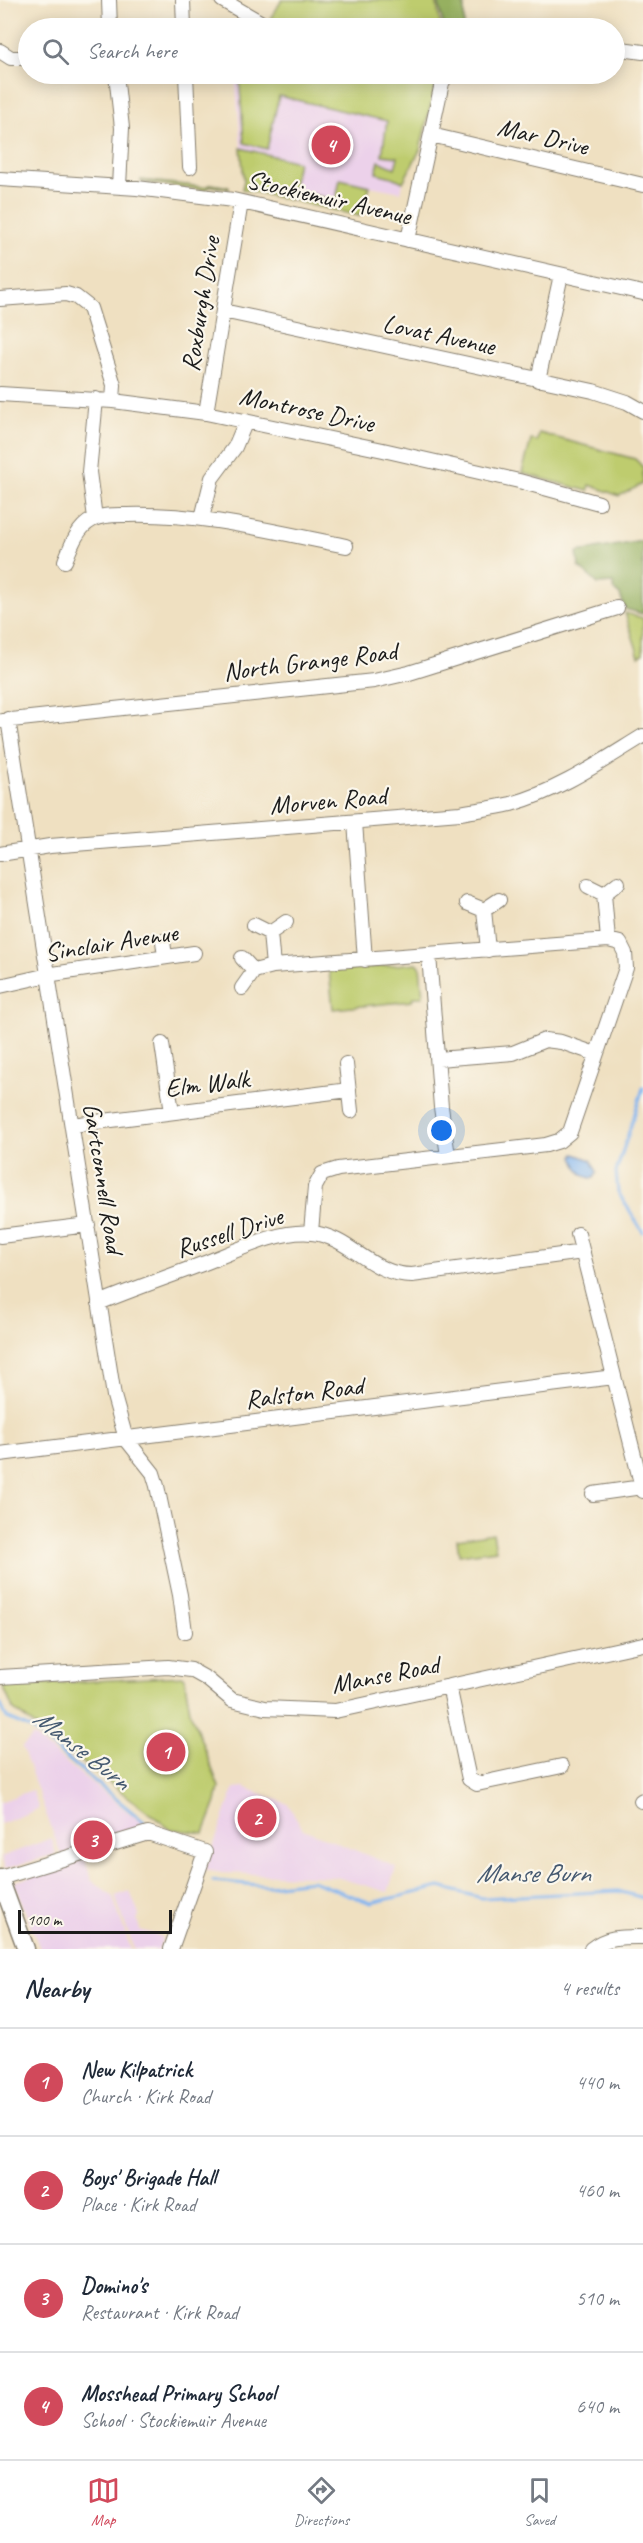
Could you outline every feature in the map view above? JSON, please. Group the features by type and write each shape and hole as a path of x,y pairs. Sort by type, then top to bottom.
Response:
{"main road":[{"path":"0,1878 6,1917 26,1949"}],"street":[{"path":"110,0 110,18"},
{"path":"183,0 184,18"},
{"path":"222,0 253,18"},
{"path":"625,49 643,52"},
{"path":"0,51 11,58 18,58"},
{"path":"117,84 122,128 119,186"},
{"path":"186,84 190,166"},
{"path":"408,240 442,84"},
{"name":"Mar Drive","path":"431,135 643,184"},
{"name":"Stockiemuir Avenue","path":"0,179 119,186 241,202 643,294"},
{"name":"Roxburgh Drive","path":"206,413 241,202"},
{"path":"538,380 561,275"},
{"path":"0,299 66,294 76,297 90,308 114,385 113,401"},
{"name":"Lovat Avenue","path":"223,311 593,391 627,402 643,411"},
{"name":"Montrose Drive","path":"0,394 96,399 206,413 405,455 599,503"},
{"path":"95,518 89,472 96,399"},
{"path":"202,518 212,478 234,447 246,421"},
{"path":"65,561 80,530 95,518 109,515 154,514 202,518 346,546"},
{"name":"North Grange Road","path":"4,720 374,681 409,673 617,608"},
{"name":"Gartconnell Road","path":"4,720 28,849 114,1396 126,1439 153,1473 157,1486 180,1595 185,1632"},
{"name":"Morven Road","path":"0,854 28,849 460,813 511,804 558,786 643,735"},
{"path":"355,822 366,960"},
{"path":"604,894 618,883"},
{"path":"588,886 604,894"},
{"path":"604,894 608,940"},
{"path":"484,910 499,900"},
{"path":"467,903 484,910"},
{"path":"484,910 488,950"},
{"path":"270,933 286,922"},
{"path":"254,925 270,933"},
{"path":"270,933 273,966"},
{"path":"164,940 165,957"},
{"path":"242,988 255,971 273,966 608,940 620,943 625,953 626,968 570,1132 559,1141 546,1145 338,1169 322,1174 315,1187 311,1232"},
{"name":"Sinclair Avenue","path":"0,986 48,975 194,953"},
{"path":"429,955 448,1156"},
{"path":"242,958 255,971"},
{"path":"438,1059 513,1053 545,1040 561,1042 596,1054"},
{"path":"162,1044 172,1112"},
{"path":"346,1064 351,1111"},
{"name":"Elm Walk","path":"72,1125 172,1112 296,1091 349,1090"},
{"path":"0,1236 88,1225"},
{"name":"Russell Drive","path":"99,1303 279,1235 311,1232 336,1239 381,1269 396,1275 412,1275 583,1252"},
{"path":"578,1234 642,1481 593,1494"},
{"name":"Ralston Road","path":"0,1454 614,1377"},
{"name":"Manse Road","path":"0,1677 168,1667 191,1670 207,1679 232,1700 265,1708 335,1711 643,1644"},
{"path":"449,1686 469,1779 477,1784 488,1783 562,1766"},
{"path":"0,1878 148,1833 205,1852 171,1949"},
{"path":"591,1949 598,1943 615,1937 643,1937"}],"shaded area":[{"path":"236,84 436,84 420,150 403,182 401,192 370,186 360,216 242,189 244,181"},
{"path":"33,1736 144,1825 146,1829 61,1855 22,1747"},
{"path":"244,1787 288,1804 303,1829 396,1867 388,1892 336,1877 222,1873 205,1870 234,1788"},
{"path":"32,1790 39,1809 0,1824 0,1802"},
{"path":"52,1838 56,1854 5,1869 1,1857"},
{"path":"85,1859 91,1880 112,1895 131,1949 40,1949 14,1882"},
{"path":"130,1891 139,1915 137,1920 140,1930 163,1937 159,1949 134,1949 115,1896"}],"green space":[{"path":"282,0 436,0 439,18 270,18"},
{"path":"438,0 473,0 464,4 464,18 442,18"},
{"path":"240,84 436,84 420,150 403,182 376,173 379,161 395,168 398,157 382,155 387,121 279,96 267,149 244,143"},
{"path":"241,148 298,162 290,200 242,189 244,181"},
{"path":"340,179 370,186 360,216 294,201 296,191 336,200"},
{"path":"141,180 204,187 212,184 229,187 229,189 212,186 204,190 141,182"},
{"path":"539,433 635,459 643,467 643,484 619,496 590,485 588,491 522,473 531,440 537,441"},
{"path":"643,541 643,614 625,609 620,595 614,590 613,583 598,584 579,567 577,552"},
{"path":"625,613 643,618 643,653 639,656"},
{"path":"417,963 420,966 423,997 413,997 412,1001 333,1009 329,971"},
{"path":"493,1533 496,1550 459,1555 457,1539"},
{"path":"184,1676 190,1711 219,1787 204,1833 170,1829 13,1709 3,1686"}],"water":[{"path":"575,1154 591,1160 597,1172 594,1178 589,1178 580,1172 573,1157"}],"waterway":[{"path":"643,1088 616,1172 618,1192 643,1232"},
{"name":"Manse Burn","path":"0,1703 7,1718 32,1729 144,1822"},
{"name":"Manse Burn","path":"213,1881 269,1886 312,1881 371,1903 440,1887 482,1898 618,1891 643,1898"}],"place":[{"name":"Mosshead Primary School","path":"331,145"},
{"name":"New Kilpatrick","path":"166,1752"},
{"name":"Boys' Brigade Hall","path":"257,1818"},
{"name":"Domino's","path":"93,1840"}]}
